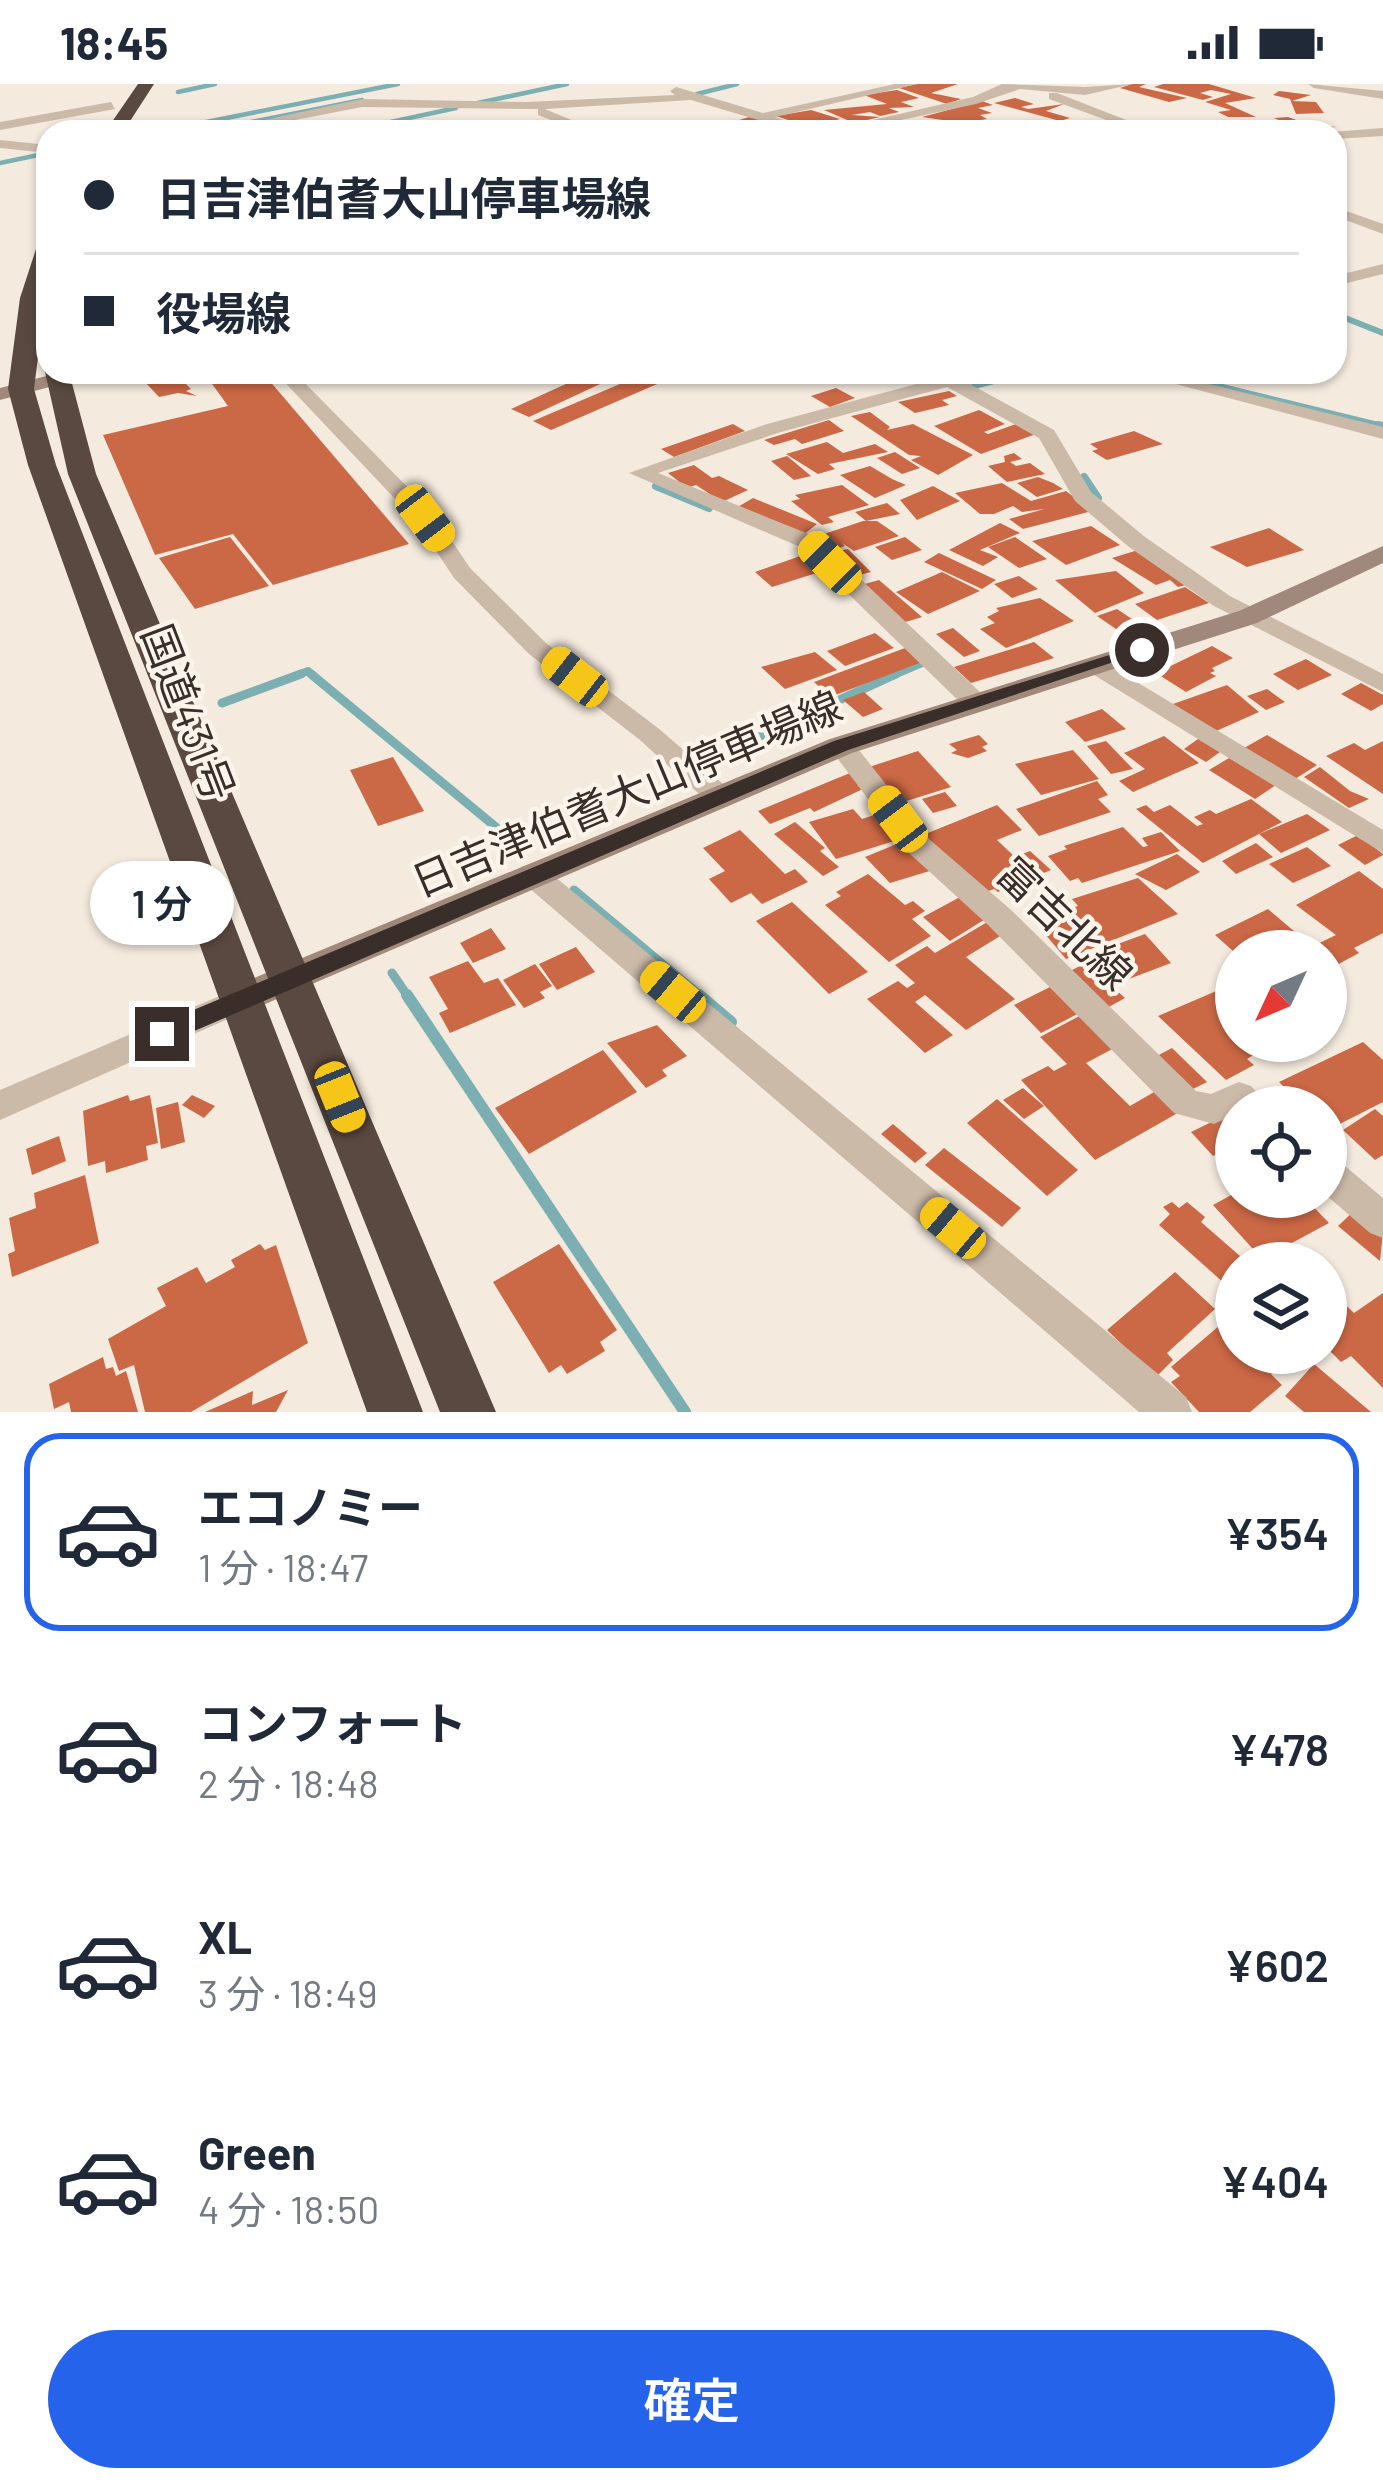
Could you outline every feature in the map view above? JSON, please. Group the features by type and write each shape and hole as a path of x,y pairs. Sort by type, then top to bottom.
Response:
{"highway":[{"path":"122,120 146,84"},
{"path":"144,120 167,84"},
{"name":"国道431号","path":"36,282 10,391 42,464 395,1412"},
{"name":"国道431号","path":"69,384 82,474 467,1412"}],"main road":[{"name":"日吉津伯耆大山停車場線","path":"243,998 841,746 973,700 1248,616 1383,554"}],"street":[{"path":"656,84 774,120"},
{"path":"762,116 911,84"},
{"path":"883,120 976,100 1012,85 1100,90 1126,84"},
{"path":"1314,84 1383,95"},
{"path":"275,120 362,103 648,102 716,87"},
{"path":"1046,89 1070,104 1116,120"},
{"path":"0,126 111,106"},
{"path":"527,106 563,120"},
{"path":"1347,134 1383,132"},
{"path":"1347,144 1378,145"},
{"path":"0,145 36,147"},
{"path":"1347,216 1383,229"},
{"path":"1347,278 1383,269"},
{"path":"296,384 425,518 462,573 538,649 649,734 718,796"},
{"path":"938,384 774,428 639,473 808,542 973,700"},
{"path":"960,384 1047,434 1083,496 1137,542 1248,616 1383,684"},
{"path":"1187,384 1383,433"},
{"path":"1095,665 1383,843"},
{"name":"富吉北線","path":"841,746 919,846 999,917 1186,1103 1215,1108"},
{"path":"532,874 1171,1412"},
{"path":"0,1106 243,998"},
{"path":"1347,1190 1383,1221"}],"building":[{"path":"958,84 931,93 961,99 947,104 899,88"},
{"path":"1132,84 1187,98 1169,102 1120,88"},
{"path":"1209,84 1256,98 1225,103 1256,117 1228,117 1218,112 1231,110 1205,102 1231,94 1211,90 1200,93 1213,97 1203,100 1154,87"},
{"path":"897,90 919,98 901,102 914,107 889,108 899,112 852,115 880,117 867,120 847,120 824,110 887,104 864,95"},
{"path":"1279,91 1311,95 1292,101 1316,102 1324,113 1296,114 1290,99 1273,95"},
{"path":"1015,98 1034,104 1021,107 1028,109 1064,104 1046,111 1070,118 1056,120 994,103"},
{"path":"982,101 993,105 978,108 992,113 980,115 987,119 922,117"},
{"path":"811,110 840,119 788,120 776,116"},
{"path":"147,384 186,384 191,389 186,391 197,396 178,393 159,397"},
{"path":"212,384 272,384 409,544 273,585 233,534 155,555 103,435 228,406"},
{"path":"566,384 600,384 529,417 511,409"},
{"path":"620,384 657,384 551,430 533,421"},
{"path":"836,388 855,398 830,407 811,396"},
{"path":"949,391 957,396 942,400 949,405 915,413 898,402"},
{"path":"979,410 1005,424 984,432 988,434 1016,424 1036,434 981,454 934,426"},
{"path":"870,412 890,427 887,430 913,424 973,455 938,475 911,460 921,456 909,455 851,416"},
{"path":"829,420 844,431 802,444 795,439 774,445 764,440"},
{"path":"733,424 745,431 674,457 661,449"},
{"path":"1134,431 1163,444 1107,460 1092,451 1098,449 1090,444"},
{"path":"827,442 843,453 875,444 888,452 829,464 835,469 818,474 786,454"},
{"path":"895,452 920,468 902,474 877,458"},
{"path":"1014,453 1022,459 1010,462 1016,466 1030,463 1045,474 1007,482 988,466 1005,462 1004,456"},
{"path":"787,456 811,476 794,480 771,461"},
{"path":"694,465 712,478 719,476 748,490 722,502 696,485 687,488 668,473"},
{"path":"870,466 906,485 875,498 840,475"},
{"path":"1038,477 1063,489 1037,497 1017,483"},
{"path":"1002,483 1031,501 1066,491 1092,511 1023,529 1009,519 1044,509 1022,512 1013,506 980,514 955,493"},
{"path":"842,485 869,505 828,517 834,522 822,525 791,501 800,499 795,495"},
{"path":"933,486 960,501 917,520 900,500"},
{"path":"753,498 817,524 803,535 736,508"},
{"path":"887,503 900,514 866,521 855,512"},
{"path":"877,521 899,536 854,551 842,543 845,546 833,550 815,537"},
{"path":"1000,523 1020,533 980,550 998,557 983,566 949,550"},
{"path":"1091,526 1120,545 1066,565 1032,541"},
{"path":"1269,528 1304,550 1247,567 1210,547"},
{"path":"230,537 269,586 195,609 159,558"},
{"path":"905,537 922,550 892,560 875,547"},
{"path":"1015,537 1047,559 1019,568 988,547"},
{"path":"848,549 871,572 852,577 829,553"},
{"path":"1138,550 1186,585 1178,587 1170,580 1156,585 1112,558"},
{"path":"939,553 996,580 982,589 924,562"},
{"path":"806,554 826,570 772,587 755,572"},
{"path":"1116,571 1144,593 1095,613 1055,580"},
{"path":"942,572 980,591 928,614 896,592"},
{"path":"1019,576 1038,589 1012,598 994,584"},
{"path":"879,580 922,617 902,623 861,585"},
{"path":"1185,587 1209,603 1157,620 1135,604"},
{"path":"1040,598 1074,621 1006,648 980,629 995,623 987,617 999,611 996,608"},
{"path":"1117,609 1135,621 1116,629 1097,616"},
{"path":"953,628 980,651 964,657 936,634"},
{"path":"875,633 894,648 845,666 827,651"},
{"path":"1034,642 1054,658 971,683 954,667"},
{"path":"1212,646 1233,658 1212,668 1215,671 1210,673 1216,676 1186,692 1156,673"},
{"path":"905,648 922,662 830,697 814,682"},
{"path":"815,652 837,670 785,689 761,667"},
{"path":"1306,659 1332,675 1298,690 1273,674"},
{"path":"1361,683 1383,695 1383,704 1371,711 1341,694"},
{"path":"1227,685 1259,712 1214,732 1173,704"},
{"path":"1267,689 1285,702 1266,710 1247,696"},
{"path":"864,692 883,709 863,717 843,700"},
{"path":"1102,709 1126,729 1085,742 1065,722"},
{"path":"979,735 988,744 982,747 987,751 968,758 951,753 957,750 949,744"},
{"path":"1267,735 1317,765 1295,779 1244,748"},
{"path":"1164,736 1199,763 1133,792 1119,781 1145,769 1124,753"},
{"path":"1198,739 1220,752 1206,762 1184,749"},
{"path":"1106,741 1133,769 1111,774 1087,746"},
{"path":"1383,741 1383,794 1326,756 1354,743 1365,750"},
{"path":"1073,750 1099,779 1041,795 1015,764"},
{"path":"918,751 951,787 897,804 866,768"},
{"path":"393,757 424,811 378,826 350,770"},
{"path":"1229,758 1276,785 1255,799 1209,770"},
{"path":"1320,767 1350,791 1369,799 1349,808 1304,777"},
{"path":"850,773 865,788 814,812 810,808 770,824 758,811"},
{"path":"1097,781 1108,795 1098,799 1111,812 1039,836 1016,809"},
{"path":"945,792 957,806 933,813 922,799"},
{"path":"1251,799 1282,822 1203,863 1136,809 1146,805 1154,812 1170,805 1197,826 1203,824 1194,817 1210,810 1216,814"},
{"path":"997,805 1022,830 997,840 1015,857 1030,851 1051,870 998,892 981,894 923,835"},
{"path":"853,809 862,819 884,812 904,838 836,859 809,822"},
{"path":"1307,814 1330,830 1281,853 1259,834"},
{"path":"795,822 839,867 823,876 774,834"},
{"path":"1123,827 1143,847 1148,846 1142,838 1161,832 1180,851 1082,883 1078,878 1070,881 1048,856 1067,849 1064,846"},
{"path":"740,830 785,874 795,869 808,882 762,904 751,893 731,903 709,879 725,871 703,848"},
{"path":"1358,835 1383,855 1365,865 1338,845"},
{"path":"904,841 933,870 890,883 865,857"},
{"path":"1256,843 1273,857 1236,874 1222,861"},
{"path":"1307,847 1331,866 1293,883 1269,864"},
{"path":"1177,854 1200,872 1166,890 1135,874"},
{"path":"1359,871 1383,889 1383,933 1354,948 1359,953 1347,960 1347,930 1329,930 1296,905"},
{"path":"868,874 905,905 913,901 925,911 912,919 931,936 889,962 825,905 841,896 836,892"},
{"path":"1138,878 1178,914 1066,959 1034,921 1078,906 1072,899"},
{"path":"960,897 987,918 950,941 923,917"},
{"path":"792,902 868,972 829,994 756,921"},
{"path":"1268,909 1293,930 1225,930"},
{"path":"989,921 1005,933 966,957 1015,999 966,1030 925,995 915,1002 953,1035 925,1053 867,999 898,981 907,988 915,983 895,965 927,946 935,953"},
{"path":"491,928 506,949 473,963 460,943"},
{"path":"1145,934 1171,963 1121,982 1096,952"},
{"path":"576,947 595,972 557,990 539,964"},
{"path":"468,961 484,983 498,978 516,1005 450,1033 439,1013 448,1009 429,977"},
{"path":"1086,963 1125,998 1105,1009 1068,972"},
{"path":"535,964 552,986 540,992 545,998 524,1008 503,980"},
{"path":"1056,984 1083,1011 1041,1033 1014,1005"},
{"path":"1215,992 1215,1062 1254,1065 1226,1080 1158,1016"},
{"path":"1085,1013 1118,1046 1086,1063 1130,1106 1161,1088 1183,1110 1095,1160 1021,1080 1048,1066 1054,1071 1067,1064 1040,1037"},
{"path":"657,1025 687,1056 662,1070 667,1076 646,1088 607,1043"},
{"path":"1363,1042 1383,1060 1383,1102 1347,1120 1347,1086 1283,1086 1279,1082 1321,1062 1347,1062 1347,1050"},
{"path":"1172,1048 1207,1082 1189,1091 1155,1057"},
{"path":"603,1050 637,1092 529,1154 495,1108"},
{"path":"1023,1088 1044,1106 1024,1119 1003,1100"},
{"path":"128,1095 130,1101 150,1095 158,1143 146,1146 148,1160 106,1173 105,1161 88,1166 83,1111"},
{"path":"192,1095 215,1106 204,1118 182,1105"},
{"path":"997,1099 1078,1170 1047,1196 967,1123"},
{"path":"178,1102 185,1142 161,1149 156,1108"},
{"path":"1375,1109 1383,1116 1383,1155 1375,1160 1347,1134 1347,1127"},
{"path":"1215,1120 1215,1155 1213,1156 1191,1132"},
{"path":"893,1124 927,1153 915,1163 881,1134"},
{"path":"59,1136 66,1161 32,1175 26,1149"},
{"path":"944,1148 1021,1208 1002,1227 925,1165"},
{"path":"85,1175 99,1243 12,1277 8,1254 15,1251 9,1218 36,1208 34,1193"},
{"path":"1172,1202 1179,1208 1187,1202 1205,1217 1201,1222 1224,1242 1215,1242 1215,1275 1159,1225 1170,1214 1163,1207"},
{"path":"1356,1209 1383,1232 1380,1261 1338,1226"},
{"path":"1225,1218 1324,1218 1329,1223 1294,1242 1247,1242"},
{"path":"260,1244 265,1250 276,1245 308,1343 191,1412 145,1412 134,1365 119,1371 108,1339 166,1306 157,1288 197,1267 206,1283 235,1267 231,1260"},
{"path":"559,1244 617,1330 600,1342 605,1351 567,1374 561,1365 549,1373 493,1282"},
{"path":"1175,1272 1215,1309 1167,1353 1173,1360 1156,1377 1107,1330"},
{"path":"1383,1293 1383,1388 1351,1356 1347,1358 1347,1306 1354,1313"},
{"path":"1215,1329 1215,1374 1271,1374 1282,1385 1250,1412 1199,1412 1171,1382 1180,1376 1171,1367"},
{"path":"103,1357 106,1369 113,1367 116,1376 126,1371 138,1412 71,1412 69,1402 54,1409 49,1384"},
{"path":"1305,1374 1326,1374 1371,1412 1304,1412 1285,1396"},
{"path":"288,1390 276,1412 205,1412 253,1391 252,1405"}],"waterway":[{"path":"178,92 215,84"},
{"path":"216,120 398,84"},
{"path":"478,103 567,84"},
{"path":"697,94 737,84"},
{"path":"261,120 362,100"},
{"path":"400,120 456,108"},
{"path":"0,163 36,156"},
{"path":"1347,319 1383,333"},
{"path":"974,386 982,384"},
{"path":"1210,384 1383,426 1378,425"},
{"path":"1084,477 1098,498"},
{"path":"656,486 709,508"},
{"path":"895,674 922,663"},
{"path":"295,676 308,671 315,677"},
{"path":"295,676 301,674"},
{"path":"311,674 520,847"},
{"path":"756,738 895,674"},
{"path":"889,677 895,674"},
{"path":"222,703 295,676"},
{"path":"574,890 703,998"},
{"path":"392,973 409,998"},
{"path":"699,995 731,1022"},
{"path":"409,998 685,1412"}],"route":[{"path":"162,1034 841,746 973,700 1142,650"}]}
